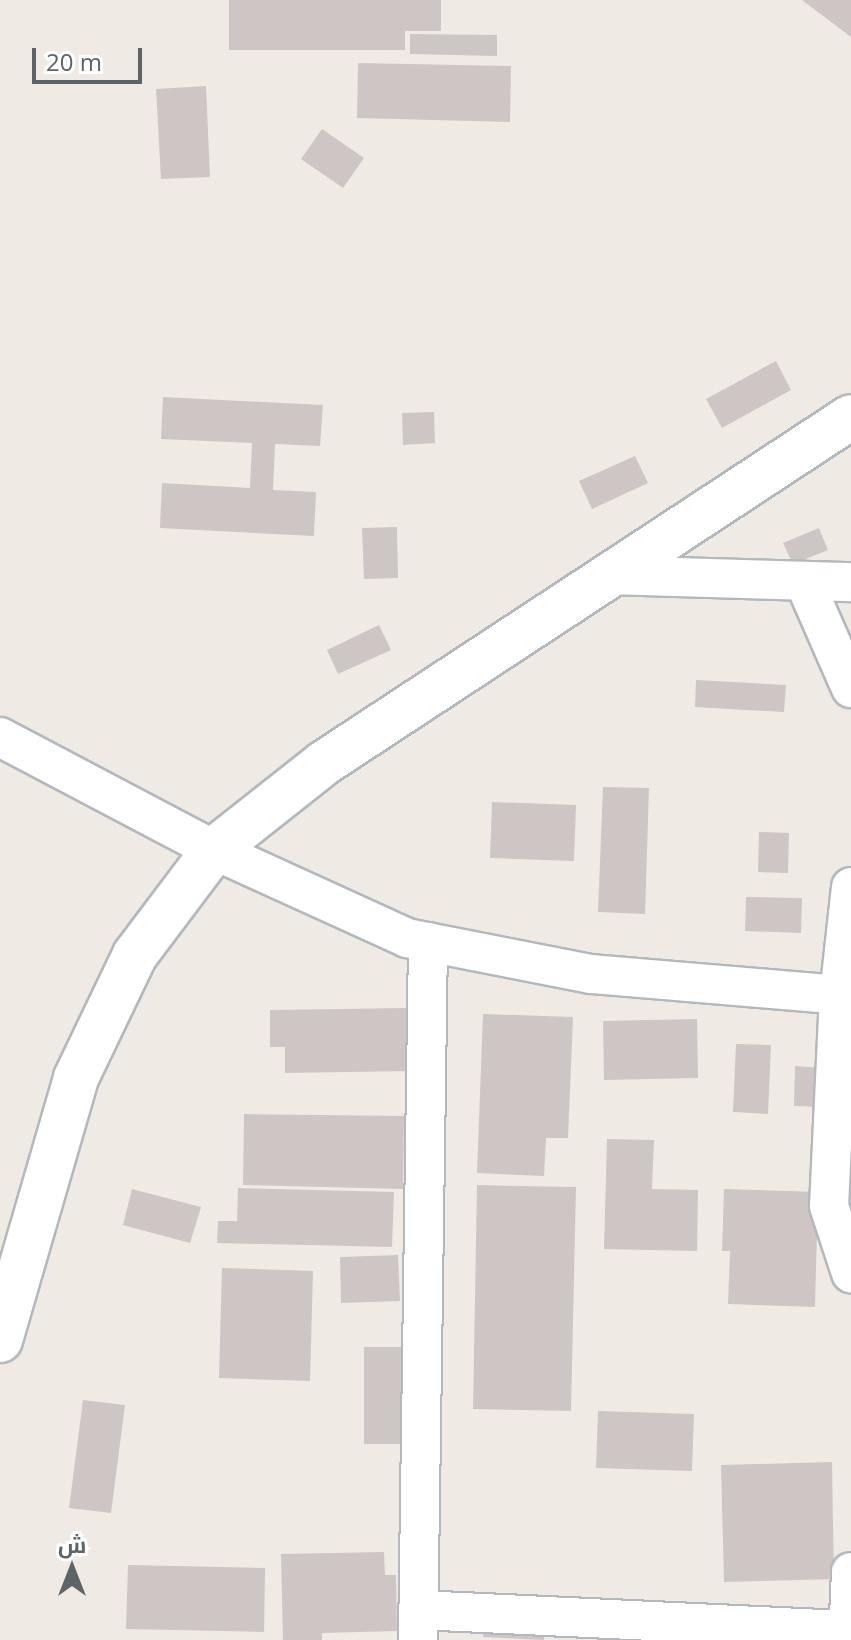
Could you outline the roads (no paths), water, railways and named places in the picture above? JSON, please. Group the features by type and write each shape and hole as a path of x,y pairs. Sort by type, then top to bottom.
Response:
{"street":[{"path":"0,1340 76,1078 135,955 214,850 324,763 851,417"},
{"path":"610,575 851,582"},
{"path":"804,581 851,688"},
{"path":"0,737 214,850 407,938 591,974 845,995"},
{"path":"851,887 829,1206 851,1273"},
{"path":"428,942 418,1625 849,1635 851,1572"}]}
